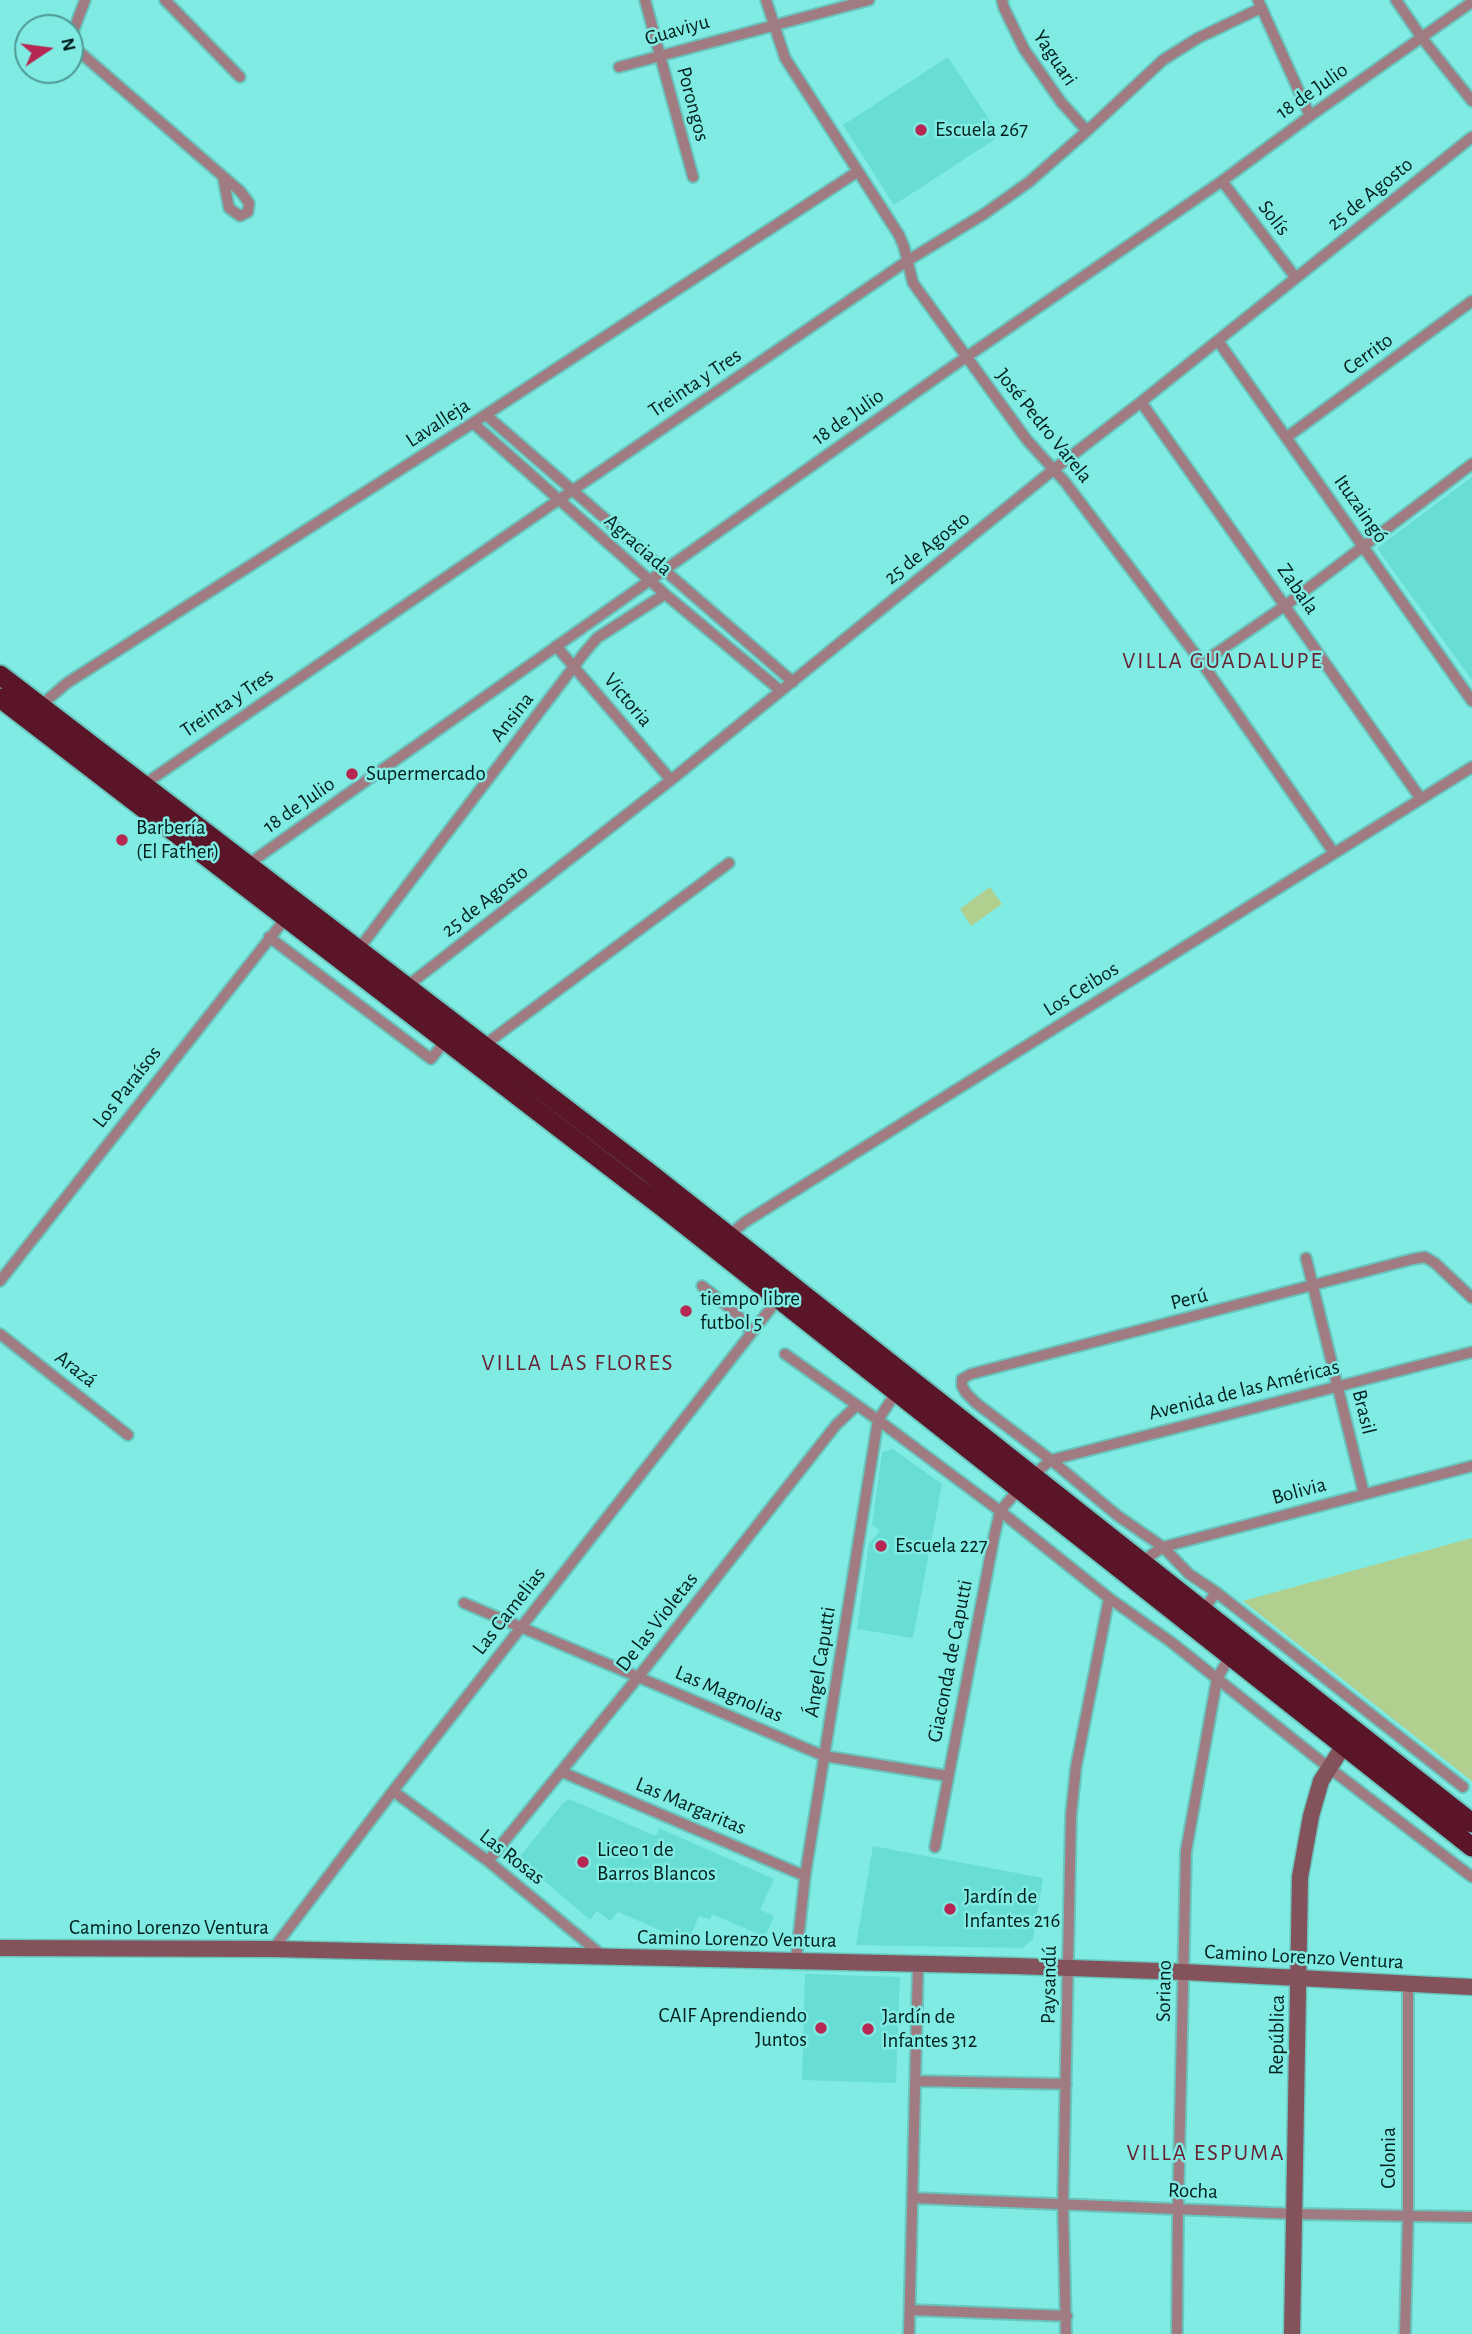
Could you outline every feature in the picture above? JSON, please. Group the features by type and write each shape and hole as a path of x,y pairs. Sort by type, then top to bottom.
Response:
{"highway":[{"path":"0,675 483,1046 723,1243 1026,1483 1230,1656 1472,1847"},
{"path":"0,698 446,1041 723,1243 778,1299 902,1385"},
{"path":"1026,1483 1140,1562 1472,1823"}],"street":[{"path":"85,0 73,32 76,49 223,177"},
{"path":"165,0 240,77"},
{"name":"Porongos","path":"645,0 693,177"},
{"name":"José Pedro Varela","path":"766,0 772,24 794,74 899,235 913,282 1027,440 1054,470 1202,663 1334,853"},
{"name":"Guaviyu","path":"619,67 869,0"},
{"name":"Yaguari","path":"1002,0 1024,49 1061,102 1087,131"},
{"path":"1396,0 1472,101"},
{"name":"18 de Julio","path":"247,865 966,358 1222,181 1472,2"},
{"path":"1260,4 1310,116"},
{"name":"Treinta y Tres","path":"143,785 906,261 984,214 1029,182 1163,60 1260,4"},
{"name":"25 de Agosto","path":"406,987 671,780 1472,137"},
{"name":"Lavalleja","path":"40,706 67,683 473,424 857,172"},
{"name":"Solís","path":"1222,181 1296,278"},
{"name":"Cerrito","path":"1287,437 1472,301"},
{"name":"Ituzaingó","path":"1218,341 1472,701"},
{"name":"Zabala","path":"1141,402 1421,799"},
{"name":"Agraciada","path":"486,415 793,682"},
{"name":"Agraciada","path":"473,424 665,594 781,691"},
{"path":"1202,663 1286,605 1472,464"},
{"name":"Ansina","path":"358,950 597,638 665,594"},
{"name":"Victoria","path":"556,646 671,780"},
{"name":"Los Ceibos","path":"723,1243 745,1222 1472,767"},
{"path":"483,1046 729,863"},
{"name":"Los Paraísos","path":"0,1280 285,919"},
{"path":"269,937 432,1059 446,1041"},
{"name":"Perú","path":"1051,1460 976,1403 966,1393 962,1379 971,1374 1425,1257 1472,1298"},
{"name":"Brasil","path":"1306,1258 1364,1494"},
{"path":"702,1286 735,1312 751,1332"},
{"name":"Las Camelias","path":"273,1949 393,1791 778,1299"},
{"name":"Arazá","path":"0,1335 128,1435"},
{"name":"Avenida de las Américas","path":"1026,1483 1051,1460 1472,1352"},
{"path":"785,1354 1000,1511 1109,1598 1171,1642 1328,1768 1472,1877"},
{"name":"Ángel Caputti","path":"796,1961 824,1756 878,1420 902,1385"},
{"name":"De las Violetas","path":"488,1861 639,1676 836,1425 856,1406"},
{"path":"1051,1460 1118,1516 1163,1547 1189,1574 1216,1592 1467,1789 1446,1802"},
{"name":"Bolivia","path":"1140,1562 1163,1547 1472,1466"},
{"name":"Giaconda de Caputti","path":"936,1847 1000,1511 1026,1483"},
{"path":"1203,1611 1216,1592"},
{"name":"Paysandú","path":"1066,2334 1063,2205 1074,1779 1109,1598"},
{"name":"Las Magnolias","path":"464,1603 824,1756 948,1776"},
{"name":"Soriano","path":"1177,2334 1186,1851 1217,1679 1230,1656"},
{"name":"República","path":"1292,2334 1300,1877 1311,1816 1321,1781 1344,1745"},
{"name":"Las Margaritas","path":"562,1772 806,1876"},
{"name":"Las Rosas","path":"393,1791 488,1861 604,1957"},
{"name":"Camino Lorenzo Ventura","path":"0,1948 273,1949 1070,1968 1472,1987"},
{"path":"909,2334 918,1965"},
{"name":"Colonia","path":"1405,2334 1408,1983"},
{"path":"916,2081 1066,2084"},
{"name":"Rocha","path":"913,2198 1295,2214 1472,2217"},
{"path":"910,2311 1067,2316"}],"shaded area":[{"name":"Escuela 267","path":"948,57 1000,136 894,205 843,125"},
{"path":"1472,477 1472,680 1377,548"},
{"path":"893,1449 942,1484 913,1638 857,1629 869,1543 880,1531 872,1525 882,1452"},
{"path":"569,1799 656,1836 659,1828 774,1879 760,1910 774,1916 765,1937 712,1914 710,1919 699,1916 688,1942 618,1912 610,1921 597,1911 590,1920 520,1860 521,1855"},
{"name":"Jardín de Infantes 216","path":"873,1846 1043,1878 1033,1939 1022,1948 856,1945"},
{"name":"Jardín de Infantes 312","path":"805,1974 900,1977 896,2083 802,2080"}],"green space":[{"path":"990,887 1002,904 971,926 960,909"},
{"path":"1472,1538 1472,1781 1243,1601"}],"place":[{"name":"Escuela 267","path":"921,130"},
{"name":"Supermercado","path":"352,774"},
{"name":"Barbería (El Father)","path":"122,840"},
{"name":"tiempo libre futbol 5","path":"686,1311"},
{"name":"Escuela 227","path":"881,1546"},
{"name":"Liceo 1 de Barros Blancos","path":"583,1862"},
{"name":"Jardín de Infantes 216","path":"950,1909"},
{"name":"CAIF Aprendiendo Juntos","path":"821,2028"},
{"name":"Jardín de Infantes 312","path":"868,2029"}],"district":[{"name":"VILLA GUADALUPE","path":"1223,661"},
{"name":"VILLA LAS FLORES","path":"578,1363"},
{"name":"VILLA ESPUMA","path":"1206,2153"}]}
